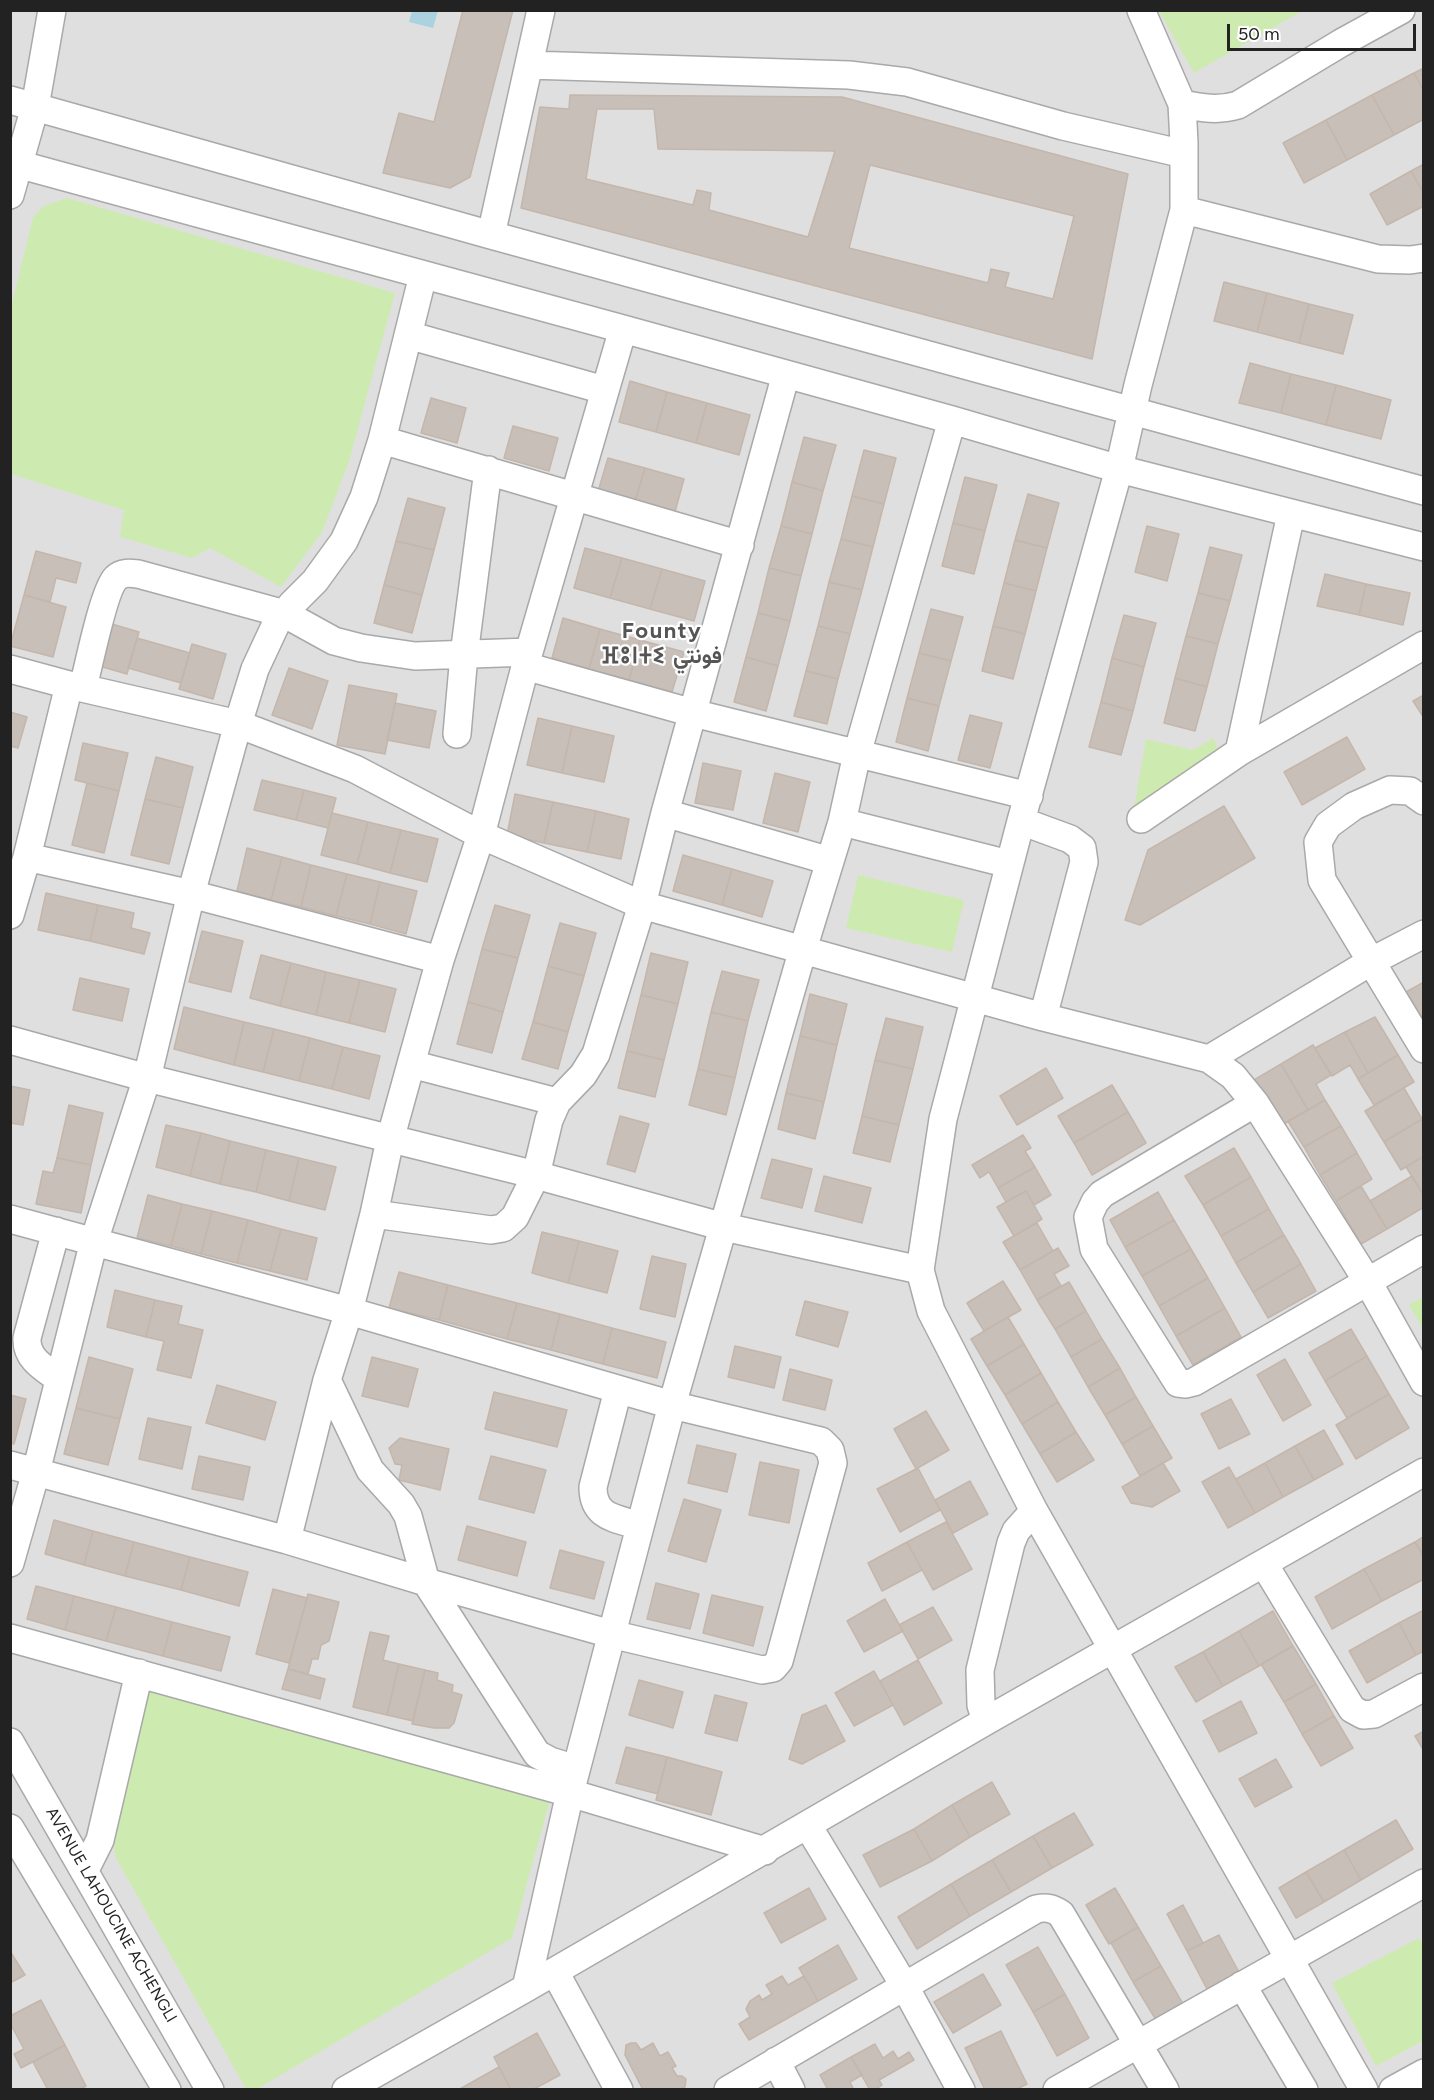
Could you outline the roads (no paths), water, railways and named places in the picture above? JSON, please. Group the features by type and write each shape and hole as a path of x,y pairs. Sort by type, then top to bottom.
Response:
{"street":[{"path":"10,195 23,103 52,10"},
{"path":"491,236 541,10"},
{"path":"1141,10 1182,104 1184,210 1138,385 1119,469 1009,864 943,1119 920,1270 931,1311 1035,1511 1364,2090"},
{"path":"1182,104 1215,110 1238,105 1401,10"},
{"path":"529,65 861,76 907,82 1063,126 1184,154"},
{"path":"23,103 491,236 1424,491"},
{"path":"15,163 952,420 1119,469 1292,514 1420,553"},
{"path":"1184,210 1378,259 1424,258"},
{"path":"10,1563 23,1468 59,1379 94,1241 147,1078 191,894 255,669 276,624 315,581 344,541 364,497 382,440 423,275"},
{"path":"286,1540 327,1380 349,1311 390,1140 411,1064 440,960 481,835 527,659 623,329"},
{"path":"408,335 604,390"},
{"path":"374,1214 490,1230 503,1228 515,1217 536,1175 549,1120 557,1102 583,1075 596,1054 642,905 665,813 786,374"},
{"path":"526,1988 573,1781 672,1406 803,949 842,822 857,754 952,420"},
{"path":"382,440 740,545"},
{"path":"457,734 464,655 488,470"},
{"path":"1239,752 1292,514"},
{"path":"10,915 76,686 103,606 115,578 124,573 138,574 285,614 334,641 361,648 415,656 464,655 527,659 693,713 857,754 1025,809 1082,848 1084,861 1043,1017"},
{"path":"1141,819 1239,752 1424,645"},
{"path":"10,669 238,723 355,769 481,835 642,905 1043,1017 1209,1059 1233,1076 1255,1103 1368,1282 1424,1382"},
{"path":"1424,801 1410,791 1390,790 1354,806 1328,825 1318,842 1322,880 1424,1049"},
{"path":"665,813 830,861"},
{"path":"842,822 1009,864"},
{"path":"27,857 191,894 440,960"},
{"path":"1209,1059 1372,961 1424,934"},
{"path":"10,1040 147,1078 536,1175 724,1227 920,1270"},
{"path":"411,1064 557,1102"},
{"path":"1255,1103 1102,1194 1095,1202 1089,1217 1094,1249 1178,1383 1194,1382 1424,1249"},
{"path":"10,1219 349,1311 672,1406 821,1441 830,1450 833,1463 779,1661 773,1668 762,1670 611,1634 286,1540 23,1468"},
{"path":"56,1231 27,1338 27,1347 39,1364 59,1379"},
{"path":"327,1380 370,1470 401,1504 408,1516 426,1582 537,1754 550,1761 573,1781"},
{"path":"618,1390 593,1500 603,1514 640,1526"},
{"path":"346,2090 765,1851 986,1721 1424,1472"},
{"path":"986,1721 981,1705 980,1670 1011,1543 1016,1531 1035,1511"},
{"path":"1264,1564 1352,1709 1363,1715 1374,1714 1424,1687"},
{"path":"10,1638 139,1673 573,1781 765,1851"},
{"path":"86,1870 100,1840 139,1673"},
{"name":"AVENUE LAHOUCINE ACHENGLI","path":"10,1742 86,1870 210,2090"},
{"path":"808,1826 904,1985 962,2090"},
{"path":"10,1828 167,2090"},
{"path":"1057,2090 1424,1883"},
{"path":"732,2089 904,1985 1036,1909 1046,1907 1061,1914 1165,2090"},
{"path":"555,1972 619,2090"},
{"path":"1242,1985 1304,2090"},
{"path":"776,2061 791,2090"},
{"path":"1393,2090 1424,2073"}],"water":[{"path":"412,11 438,11 433,28 409,22"}],"district":[{"name":"Founty ⴼⵓⵏⵜⵉ فونتي","path":"662,644"}]}
